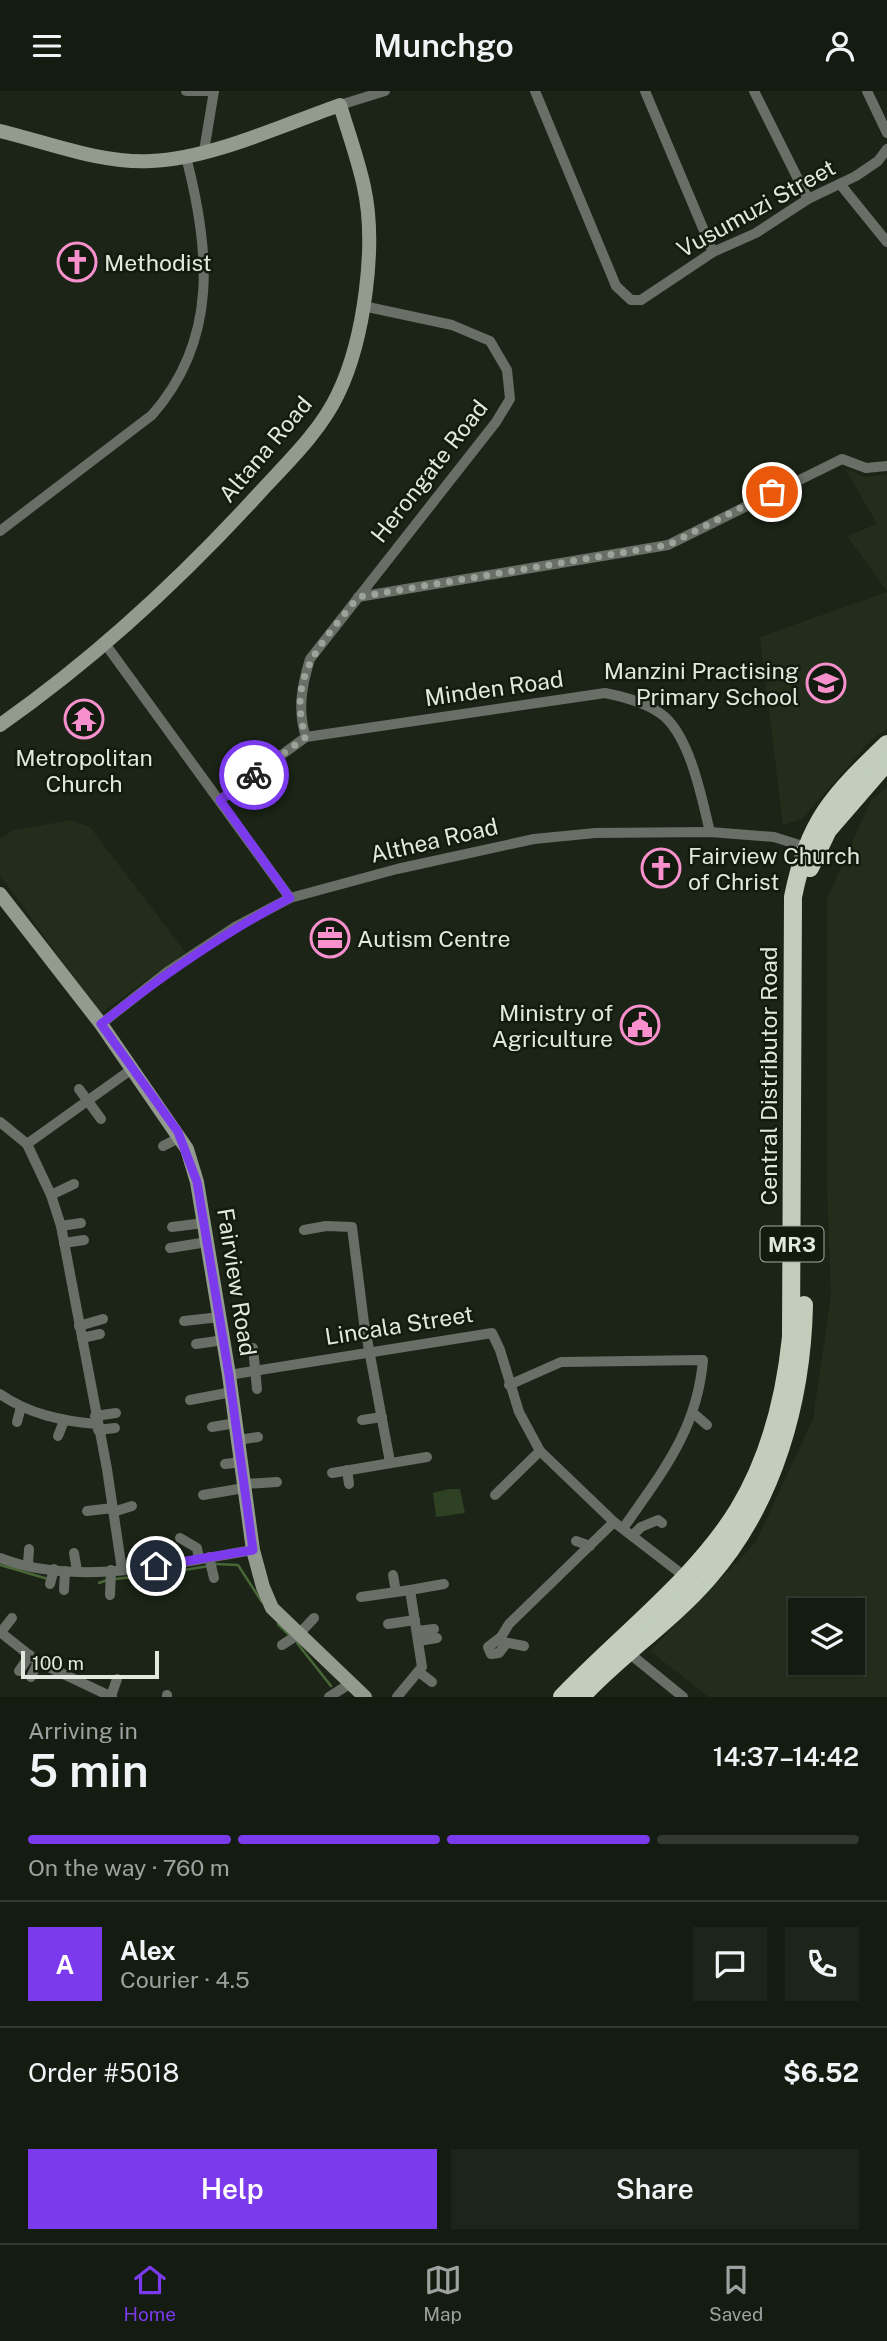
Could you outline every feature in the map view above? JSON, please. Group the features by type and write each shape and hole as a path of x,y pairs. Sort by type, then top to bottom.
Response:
{"highway":[{"name":"Central Distributor Road","path":"580,1697 722,1533 748,1491 771,1434 788,1372 792,1281 793,897 811,849 839,792 887,744"},
{"name":"Central Distributor Road","path":"562,1697 698,1588 730,1549 762,1494 784,1437 799,1376 804,1294 805,896 811,849 887,762"}],"main road":[{"path":"0,131 127,160 150,162 186,157 340,105"},
{"name":"Altana Road","path":"2,720 36,702 106,645 221,535 319,425 338,394 363,306 369,238 364,188 340,105"},
{"name":"Fairview Road","path":"0,894 101,1024 181,1137 197,1182 232,1392 253,1550 272,1608 365,1697"}],"street":[{"path":"187,91 214,91 204,151"},
{"path":"340,105 385,91"},
{"name":"Vusumuzi Street","path":"535,91 617,286 631,300 641,300 713,252 756,233 808,199 840,184 878,161 887,149"},
{"path":"645,91 713,252"},
{"path":"754,91 808,199"},
{"path":"867,91 887,133"},
{"path":"0,531 152,415 172,392 185,369 199,331 204,297 198,203 186,157"},
{"path":"840,184 887,242"},
{"name":"Herongate Road","path":"306,737 302,723 301,689 310,659 496,422 510,399 507,370 490,341 452,325 363,306"},
{"path":"358,597 668,545 842,459 866,468 887,466"},
{"path":"106,645 290,898"},
{"name":"Minden Road","path":"220,800 306,737 605,693 632,699 665,717 681,739 699,787 710,832"},
{"name":"Althea Road","path":"101,1024 176,966 235,927 290,898 397,869 534,839 594,833 710,832 774,837 811,849"},
{"path":"27,1144 132,1069"},
{"path":"79,1089 101,1119"},
{"path":"46,1113 58,1121"},
{"path":"0,1122 27,1144 51,1195 61,1226 113,1510 116,1570 110,1595"},
{"path":"163,1146 181,1137"},
{"path":"51,1195 74,1185"},
{"path":"61,1226 81,1223"},
{"path":"172,1227 204,1223"},
{"path":"304,1230 340,1225 352,1227 384,1430 395,1461 403,1473"},
{"path":"64,1243 84,1240"},
{"path":"170,1248 207,1242"},
{"path":"184,1321 220,1317"},
{"path":"79,1326 103,1319"},
{"name":"Lincala Street","path":"229,1375 492,1333 519,1412 540,1451 624,1528 698,1588"},
{"path":"82,1338 100,1334"},
{"path":"196,1344 224,1340"},
{"path":"253,1348 257,1389"},
{"path":"509,1385 561,1362 703,1360 700,1394 680,1443 624,1528"},
{"path":"363,1387 377,1385"},
{"path":"190,1400 232,1392"},
{"path":"2,1398 64,1421 97,1423 115,1428"},
{"path":"17,1422 21,1407"},
{"path":"694,1409 707,1413"},
{"path":"694,1409 707,1425"},
{"path":"97,1423 116,1413"},
{"path":"362,1420 382,1417"},
{"path":"58,1436 64,1421"},
{"path":"212,1427 236,1423"},
{"path":"372,1432 384,1430"},
{"path":"238,1440 258,1437"},
{"path":"495,1495 540,1451"},
{"path":"332,1473 347,1469 378,1469 395,1461 427,1457"},
{"path":"225,1464 241,1462"},
{"path":"347,1469 349,1484"},
{"path":"203,1495 277,1482"},
{"path":"87,1511 132,1506"},
{"path":"524,1646 502,1639 509,1624 590,1546 624,1528 659,1520 662,1523"},
{"path":"180,1538 197,1548 214,1578"},
{"path":"576,1541 590,1546"},
{"path":"28,1564 29,1549"},
{"path":"0,1557 59,1570 116,1570 253,1550"},
{"path":"74,1553 78,1571"},
{"path":"156,1566 158,1586"},
{"path":"50,1584 59,1570"},
{"path":"59,1570 64,1590"},
{"path":"393,1575 396,1592"},
{"path":"365,1593 396,1592 444,1584"},
{"path":"410,1590 417,1631 416,1658 419,1672 432,1682"},
{"path":"12,1618 0,1632 34,1659 111,1697 117,1679"},
{"path":"282,1645 299,1634 314,1618"},
{"path":"388,1624 435,1633"},
{"path":"622,1648 684,1697"},
{"path":"19,1671 34,1659"},
{"path":"31,1677 34,1659"},
{"path":"397,1697 419,1672"},
{"path":"400,1675 410,1683"},
{"path":"333,1696 351,1683"}],"shaded area":[{"path":"845,468 864,477 887,474 887,591 847,536 877,524"},
{"name":"Manzini Practising Primary School","path":"887,592 887,729 871,740 802,819 783,825 760,637"},
{"path":"887,787 887,1697 709,1697 650,1651 756,1542 813,1419 831,1296 827,1186 827,899 871,800"},
{"path":"70,820 90,827 185,952 100,1014 0,875 0,839 12,831"},
{"path":"460,1489 465,1513 436,1517 433,1493"}],"waterway":[{"path":"216,1564 238,1565 262,1602"},
{"path":"0,1565 48,1579"},
{"path":"171,1572 209,1566"},
{"path":"115,1579 152,1575"},
{"path":"99,1583 107,1580"},
{"path":"278,1624 291,1637"},
{"path":"297,1643 331,1686"}],"way so far":[{"path":"254,775 306,737 302,723 301,689 310,659 358,597 668,545 772,492"}],"place":[{"name":"Methodist","path":"77,262"},
{"name":"Manzini Practising Primary School","path":"826,683"},
{"name":"Metropolitan Church","path":"84,719"},
{"name":"Fairview Church of Christ","path":"661,868"},
{"name":"Autism Centre","path":"330,938"},
{"name":"Ministry of Agriculture","path":"640,1025"}],"route":[{"path":"156,1566 253,1550 229,1375 197,1182 187,1149 178,1132 101,1024 180,963 235,927 290,898 220,800 254,775"}]}
